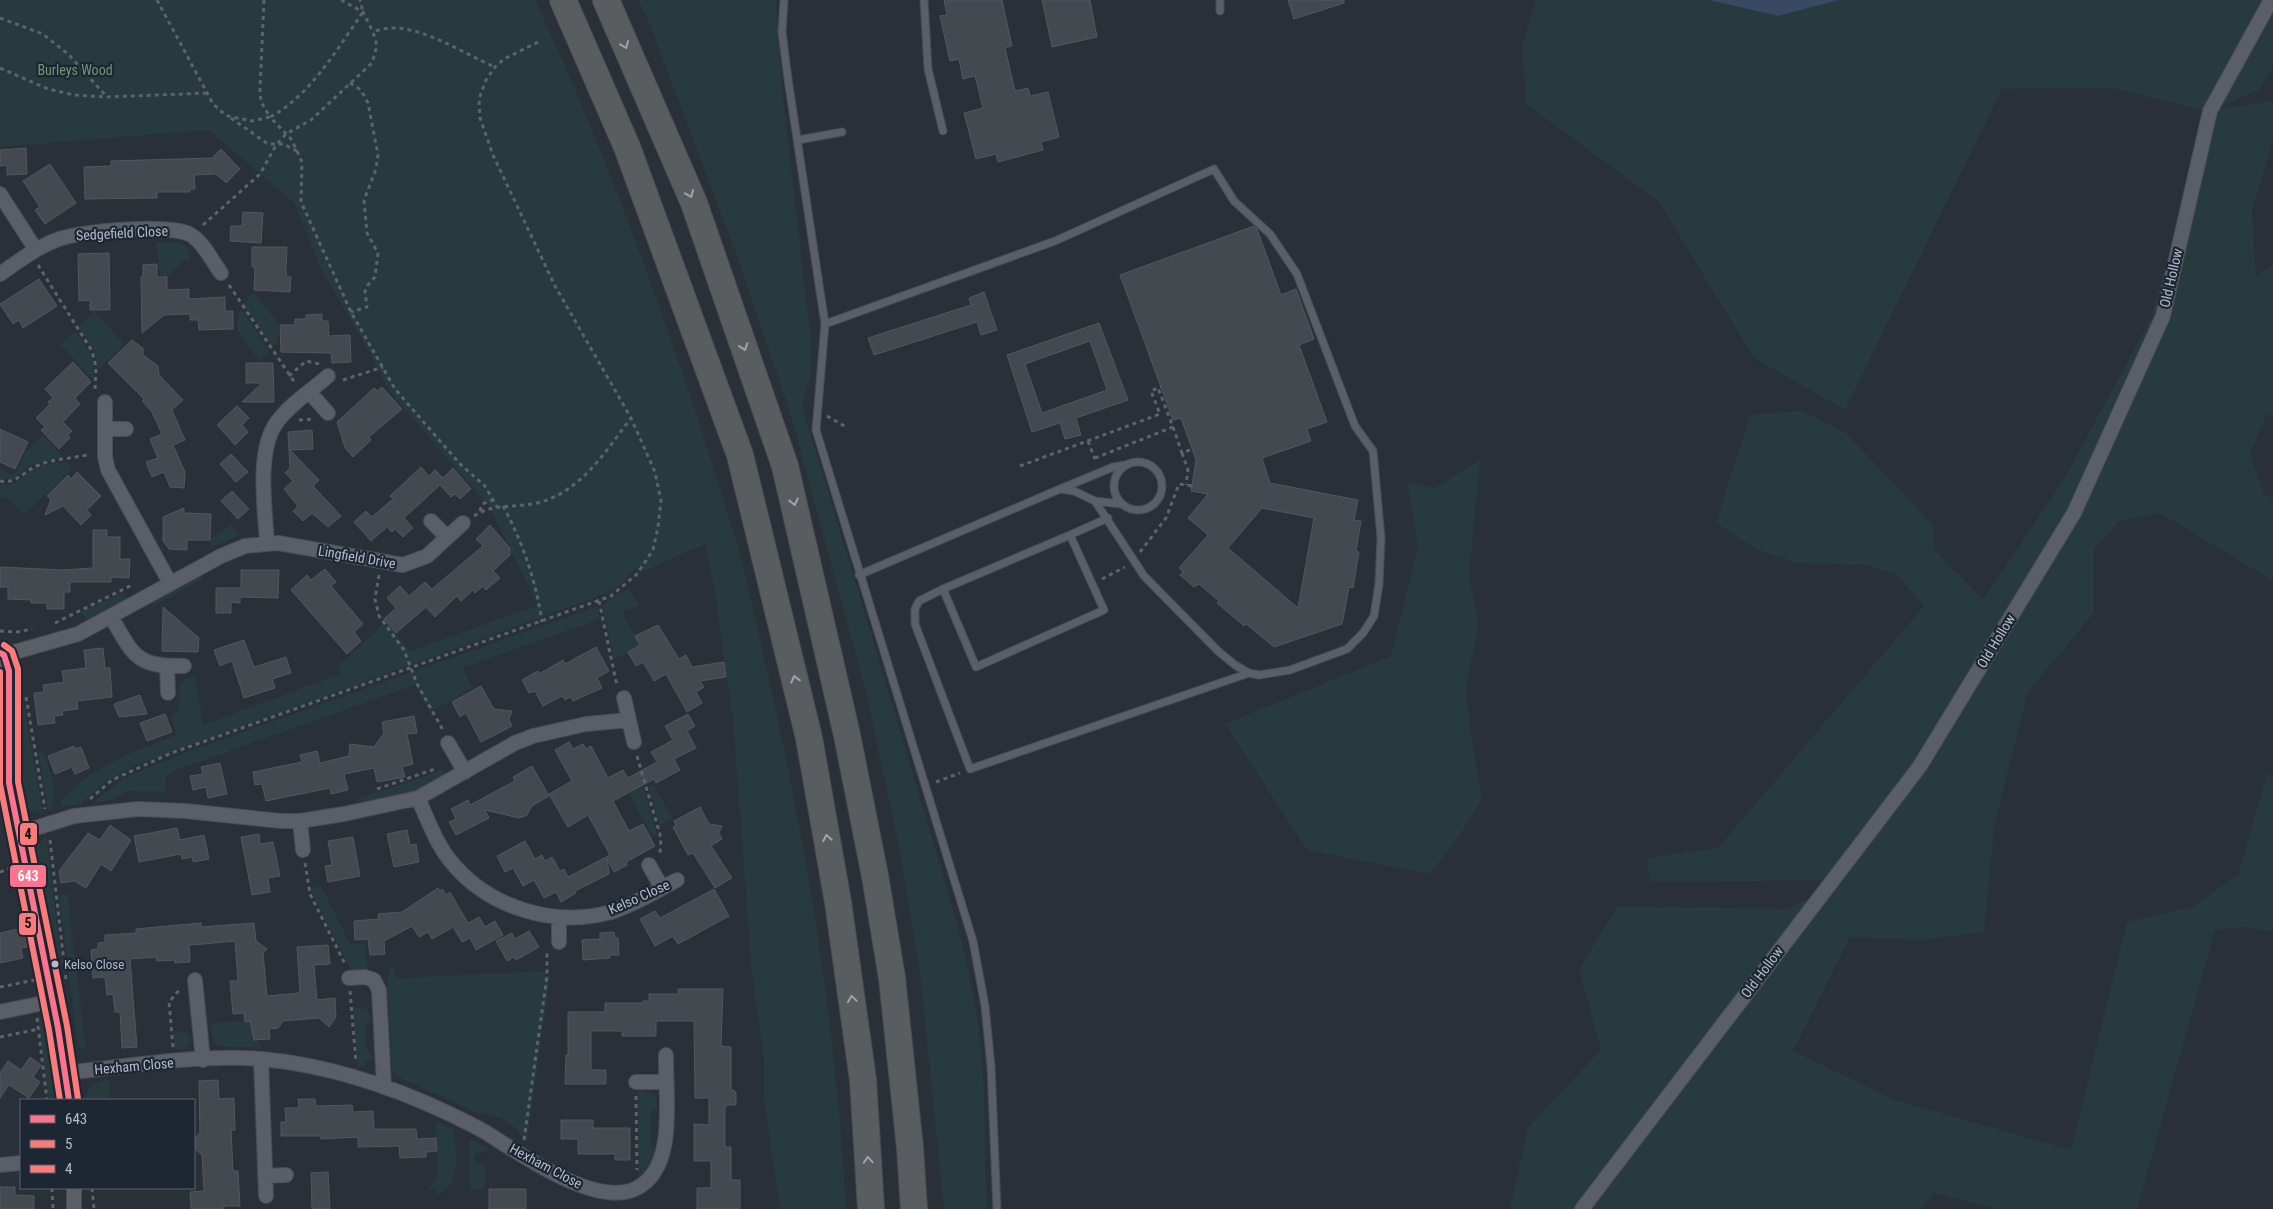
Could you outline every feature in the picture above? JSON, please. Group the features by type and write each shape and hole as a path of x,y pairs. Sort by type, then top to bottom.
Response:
{"highway":[{"path":"562,0 627,147 740,455 809,738 837,892 863,1080 871,1209"},
{"path":"606,0 694,203 785,466 847,735 875,876 892,978 910,1148 914,1209"}],"street":[{"name":"Old Hollow","path":"1582,1209 1920,766 2074,512 2162,316 2210,111 2271,0"},
{"path":"0,194 36,250"},
{"name":"Sedgefield Close","path":"0,274 36,250 58,239 81,233 166,229 177,230 192,236"},
{"path":"192,236 200,243 221,274"},
{"path":"267,543 264,478 266,449 275,425 328,376"},
{"path":"307,394 328,413"},
{"path":"105,402 105,450 108,470 170,583"},
{"path":"105,429 126,429"},
{"path":"431,521 447,537"},
{"name":"Lingfield Drive","path":"2,654 66,639 111,618 170,583 235,550 267,543 290,544 402,565 415,562 427,556 463,523"},
{"path":"111,618 136,657 152,664 168,667 184,666"},
{"path":"2,654 9,671 10,681 9,784 53,1001 69,1099"},
{"path":"168,667 168,693"},
{"path":"624,698 634,742"},
{"path":"20,834 74,816 138,809 185,811 262,821 300,822 344,814 418,798 462,766 533,736 586,724 629,720"},
{"path":"448,743 462,766"},
{"name":"Kelso Close","path":"418,798 449,859 477,885 516,908 537,915 559,918 611,912 677,880"},
{"path":"300,822 303,850"},
{"path":"649,865 662,888"},
{"path":"559,918 559,942"},
{"path":"349,978 365,977 374,980 379,990 384,1087"},
{"path":"195,980 203,1060"},
{"path":"0,1012 53,1001"},
{"path":"637,1189 652,1178 660,1165 665,1150 666,1055"},
{"path":"261,1059 266,1196"},
{"name":"Hexham Close","path":"66,1072 203,1060 261,1059 312,1067 384,1087 451,1114 484,1131 565,1180 584,1187 622,1193 637,1189"},
{"path":"636,1082 665,1082"},
{"path":"0,1165 20,1163"},
{"path":"266,1176 286,1175"},
{"path":"74,1189 74,1209"}],"lane":[{"path":"784,0 782,32 825,324 816,409 816,430 819,446 973,941 986,1006 991,1066 997,1209"},
{"path":"924,0 928,69 943,131"},
{"path":"1220,0 1220,11"},
{"path":"798,140 842,132"},
{"path":"825,324 1055,241 1214,169 1234,201 1270,234 1297,274 1321,331 1355,426 1373,451 1382,538 1379,584 1374,616 1363,633 1346,649 1290,670 1259,675 1249,673 1234,665 1144,576 1108,518 1095,502"},
{"path":"859,575 1060,489 1100,472 1137,462 1153,467 1158,473 1162,488 1160,496 1150,507 1135,510 1121,504 1095,502 1074,491 1060,489"},
{"path":"1121,504 1116,497 1114,482 1122,468 1130,464"},
{"path":"1108,518 919,601 915,609 915,624 970,769 1249,673"},
{"path":"943,589 976,667 1104,610 1070,535"}],"path":[{"path":"158,0 212,102 261,141 276,146 283,144 297,151"},
{"path":"264,0 261,102 270,117 286,134 302,162 301,202 351,312 395,389 460,464 485,486 498,507"},
{"path":"341,0 363,12"},
{"path":"192,236 260,174 276,146 286,134 311,120 372,63 377,46 360,0"},
{"path":"228,116 252,121 270,117 284,110 317,75 363,12"},
{"path":"0,18 43,34 68,54 107,97"},
{"path":"373,32 392,28 428,35 495,67"},
{"path":"504,59 540,40"},
{"path":"0,68 48,89 74,96 107,97 207,93"},
{"path":"350,83 361,90 368,103 378,155 376,170 364,200 367,233 378,253 375,277 367,286 365,292 367,307 351,312"},
{"path":"36,250 36,263 92,351 96,367 95,403 105,402"},
{"path":"221,274 288,375 307,394"},
{"path":"1020,466 1160,414 1151,391 1160,388 1188,470 1186,485"},
{"path":"816,409 846,427"},
{"path":"463,523 480,511 503,506 538,503 551,498 576,483 598,461 631,418"},
{"path":"1095,458 1173,427"},
{"path":"1088,441 1100,472"},
{"path":"1182,453 1192,449"},
{"path":"0,481 9,482 17,480 39,464 78,458 105,450"},
{"path":"1092,584 1113,574 1134,559 1149,543 1166,518 1179,484 1192,486"},
{"path":"480,511 482,504 493,500"},
{"path":"503,506 525,554 539,599 542,622"},
{"path":"382,562 376,588 375,607 379,616 404,650 417,684 448,743"},
{"path":"46,626 163,570"},
{"path":"599,600 620,698 624,698"},
{"path":"0,631 17,632 38,628"},
{"path":"17,632 23,648"},
{"path":"25,693 48,825 66,982"},
{"path":"634,742 661,838 659,859 649,865"},
{"path":"369,792 462,766"},
{"path":"925,786 970,769"},
{"path":"303,850 310,894 348,970 356,1065 353,1078"},
{"path":"521,1154 547,976"},
{"path":"0,987 48,977"},
{"path":"174,1062 169,1002 186,981 195,980"},
{"path":"31,981 39,1029 47,1099"},
{"path":"0,1037 39,1029"},
{"path":"636,1082 637,1189"},
{"path":"52,1189 53,1209"},
{"path":"92,1189 94,1209"}],"green space":[{"name":"Burleys Wood","path":"0,0 535,0 606,165 638,249 696,412 742,563 773,697 810,887 829,1016 842,1145 846,1209 780,1209 764,1099 764,1060 751,964 733,719 714,587 705,544 640,573 636,568 615,589 602,595 136,765 106,782 80,805 61,806 61,801 87,776 126,755 176,735 171,717 179,709 180,685 185,679 195,677 203,725 340,674 339,665 386,622 410,651 538,605 490,508 389,391 369,351 323,273 294,203 209,130 0,147"},
{"path":"638,0 776,0 782,88 811,340 811,373 802,406 941,868 971,981 982,1059 987,1209 944,1209 921,981 899,846 867,696 790,412 740,264 647,17"},
{"path":"1536,0 1709,0 1778,16 1839,0 2273,0 2273,67 2259,90 2212,110 2273,101 2273,141 2252,210 2256,277 2273,265 2273,415 2266,415 2250,455 2264,494 2273,498 2273,581 2160,513 2120,521 2094,549 2094,613 2028,692 1994,827 1984,932 1923,940 1850,937 1793,1051 1896,1100 2071,1150 2127,922 2192,907 2238,875 2267,774 2273,776 2273,932 2245,927 2215,930 2137,1209 1996,1209 1935,1193 1920,1209 1510,1209 1528,1127 1601,1050 1579,969 1618,906 1788,909 1845,880 1650,882 1647,858 1718,848 1924,606 1896,574 1864,565 1798,563 1758,550 1716,523 1750,415 1801,411 1845,432 1932,524 1935,550 1983,600 2063,481 2151,318 2210,112 2112,88 2002,89 1845,410 1754,358 1659,202 1526,104 1522,44"},
{"path":"156,242 178,242 182,244 189,251 189,260 184,260 167,277 160,277"},
{"path":"254,292 278,323 278,342 272,347 243,304"},
{"path":"242,310 270,352 259,361 237,329 238,313"},
{"path":"94,311 124,344 98,370 94,350 78,327"},
{"path":"75,331 93,358 93,380 61,345"},
{"path":"43,435 63,457 33,464 12,479 0,479 0,469 14,475 25,452"},
{"path":"1480,460 1469,577 1479,624 1466,686 1471,736 1482,800 1453,845 1429,874 1307,850 1225,724 1391,656 1418,547 1407,482 1435,488"},
{"path":"67,462 72,469 24,515 8,499 0,496 0,484 16,483 35,468"},
{"path":"231,525 240,535 211,547 210,540"},
{"path":"201,575 203,579 155,605 149,603"},
{"path":"628,588 640,605 622,612 640,645 614,660 602,605"},
{"path":"124,592 127,599 89,620 82,615 82,612"},
{"path":"598,606 600,619 462,668 473,688 430,712 415,685 179,769 166,776 166,792 127,791 115,799 92,803 124,778 192,750"},
{"path":"18,693 22,693 43,814 29,810 20,787 17,754"},
{"path":"38,752 44,753 54,785 52,811 48,809"},
{"path":"442,770 446,772 438,779 417,790 392,797 356,802 357,799"},
{"path":"653,784 673,819 660,826 648,786"},
{"path":"643,786 657,834 653,837 629,794"},
{"path":"46,835 61,957 54,959 34,862 36,847"},
{"path":"321,886 350,944 365,943 368,971 352,972 312,893 311,888"},
{"path":"68,894 86,1050 78,1047 59,895"},
{"path":"391,968 395,968 396,978 545,971 545,976 550,976 527,1142 506,1121 492,1115 477,1113 398,1077 392,1070 387,979"},
{"path":"353,1007 367,1009 371,1020 365,1028 366,1048 373,1055 373,1059 365,1062 366,1066 358,1067"},
{"path":"38,1017 47,1025 50,1032 59,1099 49,1099"},
{"path":"250,1021 251,1030 253,1030 258,1043 264,1048 224,1047 213,1043 211,1023"},
{"path":"173,1031 187,1033 192,1042 188,1043 186,1049 175,1050"},
{"path":"109,1080 109,1097 107,1099 85,1099 90,1088 100,1082"},
{"path":"638,1090 655,1095 658,1107 651,1113 651,1144 657,1152 651,1167 639,1177"},
{"path":"436,1121 454,1130 456,1168 454,1177 445,1191 436,1195 436,1189 429,1189 437,1176"},
{"path":"469,1138 489,1149 474,1156 475,1162 484,1164 485,1167 486,1181 482,1190 470,1190"}],"water":[{"path":"1709,0 1839,0 1778,16"}],"building":[{"path":"944,0 1002,0 1012,46 1005,48 1015,91 1028,88 1030,96 1048,92 1059,137 1041,142 1043,150 998,162 996,154 976,159 964,113 983,108 975,76 963,79 959,59 950,61 940,16 947,15"},
{"path":"1042,0 1090,0 1097,37 1052,47"},
{"path":"1288,0 1344,0 1344,3 1294,19"},
{"path":"26,148 27,174 7,175 7,165 0,166 0,150"},
{"path":"221,149 240,169 226,183 216,174 194,175 195,189 190,189 190,192 157,192 157,198 85,199 84,167 111,166 111,161 212,158"},
{"path":"50,164 76,203 45,224 35,210 40,207 23,181"},
{"path":"243,212 263,213 261,243 230,241 231,226 242,226"},
{"path":"1254,226 1257,229 1281,295 1296,289 1314,339 1299,345 1327,422 1307,429 1311,441 1262,458 1270,483 1358,500 1354,520 1361,521 1356,551 1359,552 1353,588 1349,587 1342,624 1274,647 1246,624 1244,626 1217,603 1219,601 1199,584 1194,587 1180,575 1183,572 1179,568 1208,535 1188,518 1208,494 1191,491 1196,460 1181,418 1173,420 1120,275","holes":["1262,508 1314,518 1298,608 1228,548"]},
{"path":"252,247 287,247 286,272 287,277 291,277 290,292 254,290 255,267 252,267"},
{"path":"109,253 110,310 90,310 90,300 79,301 78,254"},
{"path":"157,264 157,277 167,277 167,290 189,289 189,299 225,297 225,311 233,311 233,329 199,330 198,320 190,320 190,314 164,315 142,333 141,277 143,277 143,265"},
{"path":"39,279 57,306 23,328 19,320 13,324 0,304"},
{"path":"984,292 997,330 981,335 977,322 874,355 868,338 971,305 969,298"},
{"path":"322,314 322,321 328,321 329,336 350,335 351,362 332,363 331,353 281,352 280,325 295,325 295,319 306,319 306,315"},
{"path":"1099,323 1128,400 1076,418 1081,435 1065,439 1060,423 1032,432 1007,355","holes":["1090,341 1107,390 1042,413 1025,364"]},
{"path":"132,340 143,348 143,355 158,366 159,375 183,400 172,410 185,440 173,445 185,472 184,488 170,487 164,472 152,477 146,462 158,458 150,439 162,434 152,412 142,401 144,399 108,363"},
{"path":"73,362 91,382 75,398 80,404 63,422 72,431 68,435 70,438 59,449 41,430 45,427 36,418 50,404 48,402 53,398 45,389"},
{"path":"246,363 273,363 274,402 242,402 262,383 246,383"},
{"path":"382,387 402,409 369,437 371,440 353,457 345,448 337,422 374,388 377,391"},
{"path":"237,406 249,418 242,425 248,432 235,445 217,425"},
{"path":"0,429 28,442 15,469 0,462"},
{"path":"312,430 313,449 290,450 319,480 313,486 341,516 328,527 312,513 303,521 293,511 298,506 284,489 293,481 285,473 290,468 288,432"},
{"path":"231,454 248,472 236,482 220,464"},
{"path":"421,467 429,476 435,470 443,478 453,468 471,489 460,499 455,494 451,497 440,485 404,518 413,528 403,537 395,529 392,532 387,527 371,541 354,522 366,511 372,517 393,499 390,496"},
{"path":"77,472 101,496 87,510 91,515 81,525 63,506 45,515 51,499 47,496 68,475 71,479"},
{"path":"232,491 249,509 238,519 221,501"},
{"path":"184,508 184,513 211,514 210,540 187,540 187,550 169,549 163,541 163,517"},
{"path":"490,525 510,548 510,555 493,571 500,578 486,590 483,586 475,593 473,590 461,601 457,596 435,617 426,607 396,633 384,619 396,608 387,598 400,586 409,596 425,582 432,589 483,546 476,539"},
{"path":"93,530 107,530 107,537 120,537 120,559 130,559 129,578 111,577 111,582 70,582 70,592 64,592 64,609 47,609 47,603 31,603 31,600 8,599 8,587 0,587 0,567 63,570 93,568"},
{"path":"325,569 336,582 331,586 363,624 354,632 361,641 347,654 291,590 307,575 311,580"},
{"path":"241,570 279,570 278,598 240,597 240,603 231,602 231,613 216,613 216,588 241,588"},
{"path":"163,607 199,638 198,652 162,651"},
{"path":"658,625 679,659 686,655 692,667 724,662 726,677 700,681 704,687 696,692 702,703 687,712 666,674 654,681 643,662 636,666 628,652 640,645 635,636"},
{"path":"244,640 254,667 286,657 291,673 272,679 275,688 244,698 232,661 220,666 214,650"},
{"path":"596,647 609,671 597,678 602,688 573,701 570,697 565,700 562,696 543,706 535,691 529,693 522,680 538,671 539,674 563,660 565,664"},
{"path":"103,648 105,668 110,668 112,697 77,701 78,709 62,711 63,715 54,716 55,723 38,725 34,693 44,692 43,685 64,682 62,671 86,668 84,650"},
{"path":"481,686 494,709 512,711 509,719 512,726 481,742 466,713 460,717 452,702"},
{"path":"140,695 147,714 119,717 114,704"},
{"path":"165,714 172,732 147,741 140,723"},
{"path":"688,714 695,726 687,731 696,748 674,759 680,770 656,783 654,779 613,801 629,831 643,824 655,846 626,862 627,865 614,872 607,859 609,874 575,891 576,893 561,902 556,892 544,898 534,880 523,886 513,868 505,872 497,856 525,841 535,859 542,855 545,861 552,857 560,871 564,869 568,877 610,855 588,815 568,827 549,794 572,781 555,750 569,742 573,749 583,744 586,749 591,746 608,778 623,770 628,778 657,762 651,752 673,740 665,726"},
{"path":"414,716 417,733 407,734 413,764 402,767 405,777 377,782 374,768 344,774 348,790 331,794 330,788 266,801 262,784 255,785 253,772 302,762 300,755 317,751 320,763 349,756 350,744 374,747 384,733 382,722"},
{"path":"74,746 75,749 81,747 89,768 75,774 72,767 55,774 48,756"},
{"path":"220,763 227,794 208,798 206,787 193,790 190,776 203,774 201,767"},
{"path":"532,766 549,796 532,806 527,815 519,818 485,810 489,818 456,835 449,822 456,819 451,809 468,800 470,805 515,781 513,777"},
{"path":"700,807 709,824 722,826 719,833 722,839 711,846 732,878 715,888 693,853 688,855 673,827 676,825 674,821"},
{"path":"110,825 131,840 111,871 101,864 86,888 74,881 61,883 59,871 88,833 100,840"},
{"path":"177,828 180,840 204,835 209,859 193,862 192,857 182,859 181,854 139,862 134,836"},
{"path":"407,830 410,845 416,844 419,862 394,867 387,834"},
{"path":"259,834 260,844 273,842 280,876 268,878 270,892 252,895 241,837"},
{"path":"353,837 360,876 328,882 325,866 332,865 328,841"},
{"path":"438,888 440,891 442,889 446,895 450,892 468,923 479,917 485,927 495,921 503,935 476,950 470,938 462,942 453,927 432,939 428,932 419,937 412,926 384,941 385,954 370,955 368,939 355,940 354,921 379,919 378,914 402,912"},
{"path":"714,889 729,916 678,944 673,936 655,946 640,919 655,911 660,918"},
{"path":"201,923 201,927 254,923 256,941 267,949 263,953 267,996 300,993 297,947 328,945 330,964 314,965 317,1000 335,998 336,1017 329,1027 319,1018 283,1021 278,1028 269,1029 270,1039 254,1040 250,1021 245,1022 244,1013 233,1014 230,981 238,981 235,941 189,945 190,962 175,963 175,960 157,961 156,957 130,959 137,1047 122,1048 120,1012 115,1012 113,994 107,995 105,977 93,978 91,950 98,949 98,943 105,942 105,935 136,933 136,929"},
{"path":"23,928 27,947 21,948 23,958 0,963 0,933"},
{"path":"529,931 539,947 516,960 514,957 507,961 496,941 512,933 515,939"},
{"path":"614,932 615,938 618,938 619,955 610,955 610,958 583,960 582,940 600,939 600,933"},
{"path":"678,989 723,989 721,1046 731,1047 731,1089 736,1092 736,1105 726,1105 725,1108 725,1147 731,1147 731,1180 740,1180 740,1209 697,1209 697,1188 711,1188 711,1161 694,1161 694,1124 709,1125 709,1098 695,1098 694,1021 656,1021 656,1036 622,1036 622,1031 591,1031 591,1070 606,1070 606,1084 565,1084 566,1055 568,1055 568,1012 605,1012 605,1003 643,1003 643,1001 649,1001 649,994 678,994"},
{"path":"30,1057 41,1065 33,1077 40,1082 29,1098 9,1085 0,1098 0,1073 8,1061 21,1070"},
{"path":"218,1080 219,1099 234,1098 235,1130 231,1130 233,1171 238,1171 240,1206 224,1206 224,1209 191,1209 190,1192 204,1191 202,1155 195,1149 195,1138 200,1133 199,1081"},
{"path":"298,1099 315,1099 316,1106 352,1105 353,1112 373,1111 374,1129 416,1129 417,1139 436,1138 437,1151 426,1152 426,1157 400,1158 399,1146 358,1147 358,1137 321,1139 321,1136 281,1136 281,1122 286,1122 285,1108 299,1108"},
{"path":"561,1120 593,1120 593,1128 630,1128 630,1160 615,1160 615,1154 578,1154 578,1139 561,1139"},
{"path":"328,1172 330,1209 312,1209 311,1173"},
{"path":"0,1187 15,1187 15,1195 34,1196 34,1209 0,1209"},
{"path":"489,1189 526,1189 526,1209 489,1209"}],"transit line":[{"name":"4","path":"4,645 12,651 18,669 18,782 67,1026 78,1099"},
{"name":"643","path":"0,653 4,655 9,671 9,783 58,1028 69,1099"},
{"name":"5","path":"0,672 0,784 49,1030 60,1099"}],"place":[{"name":"Kelso Close","path":"55,964"}]}
